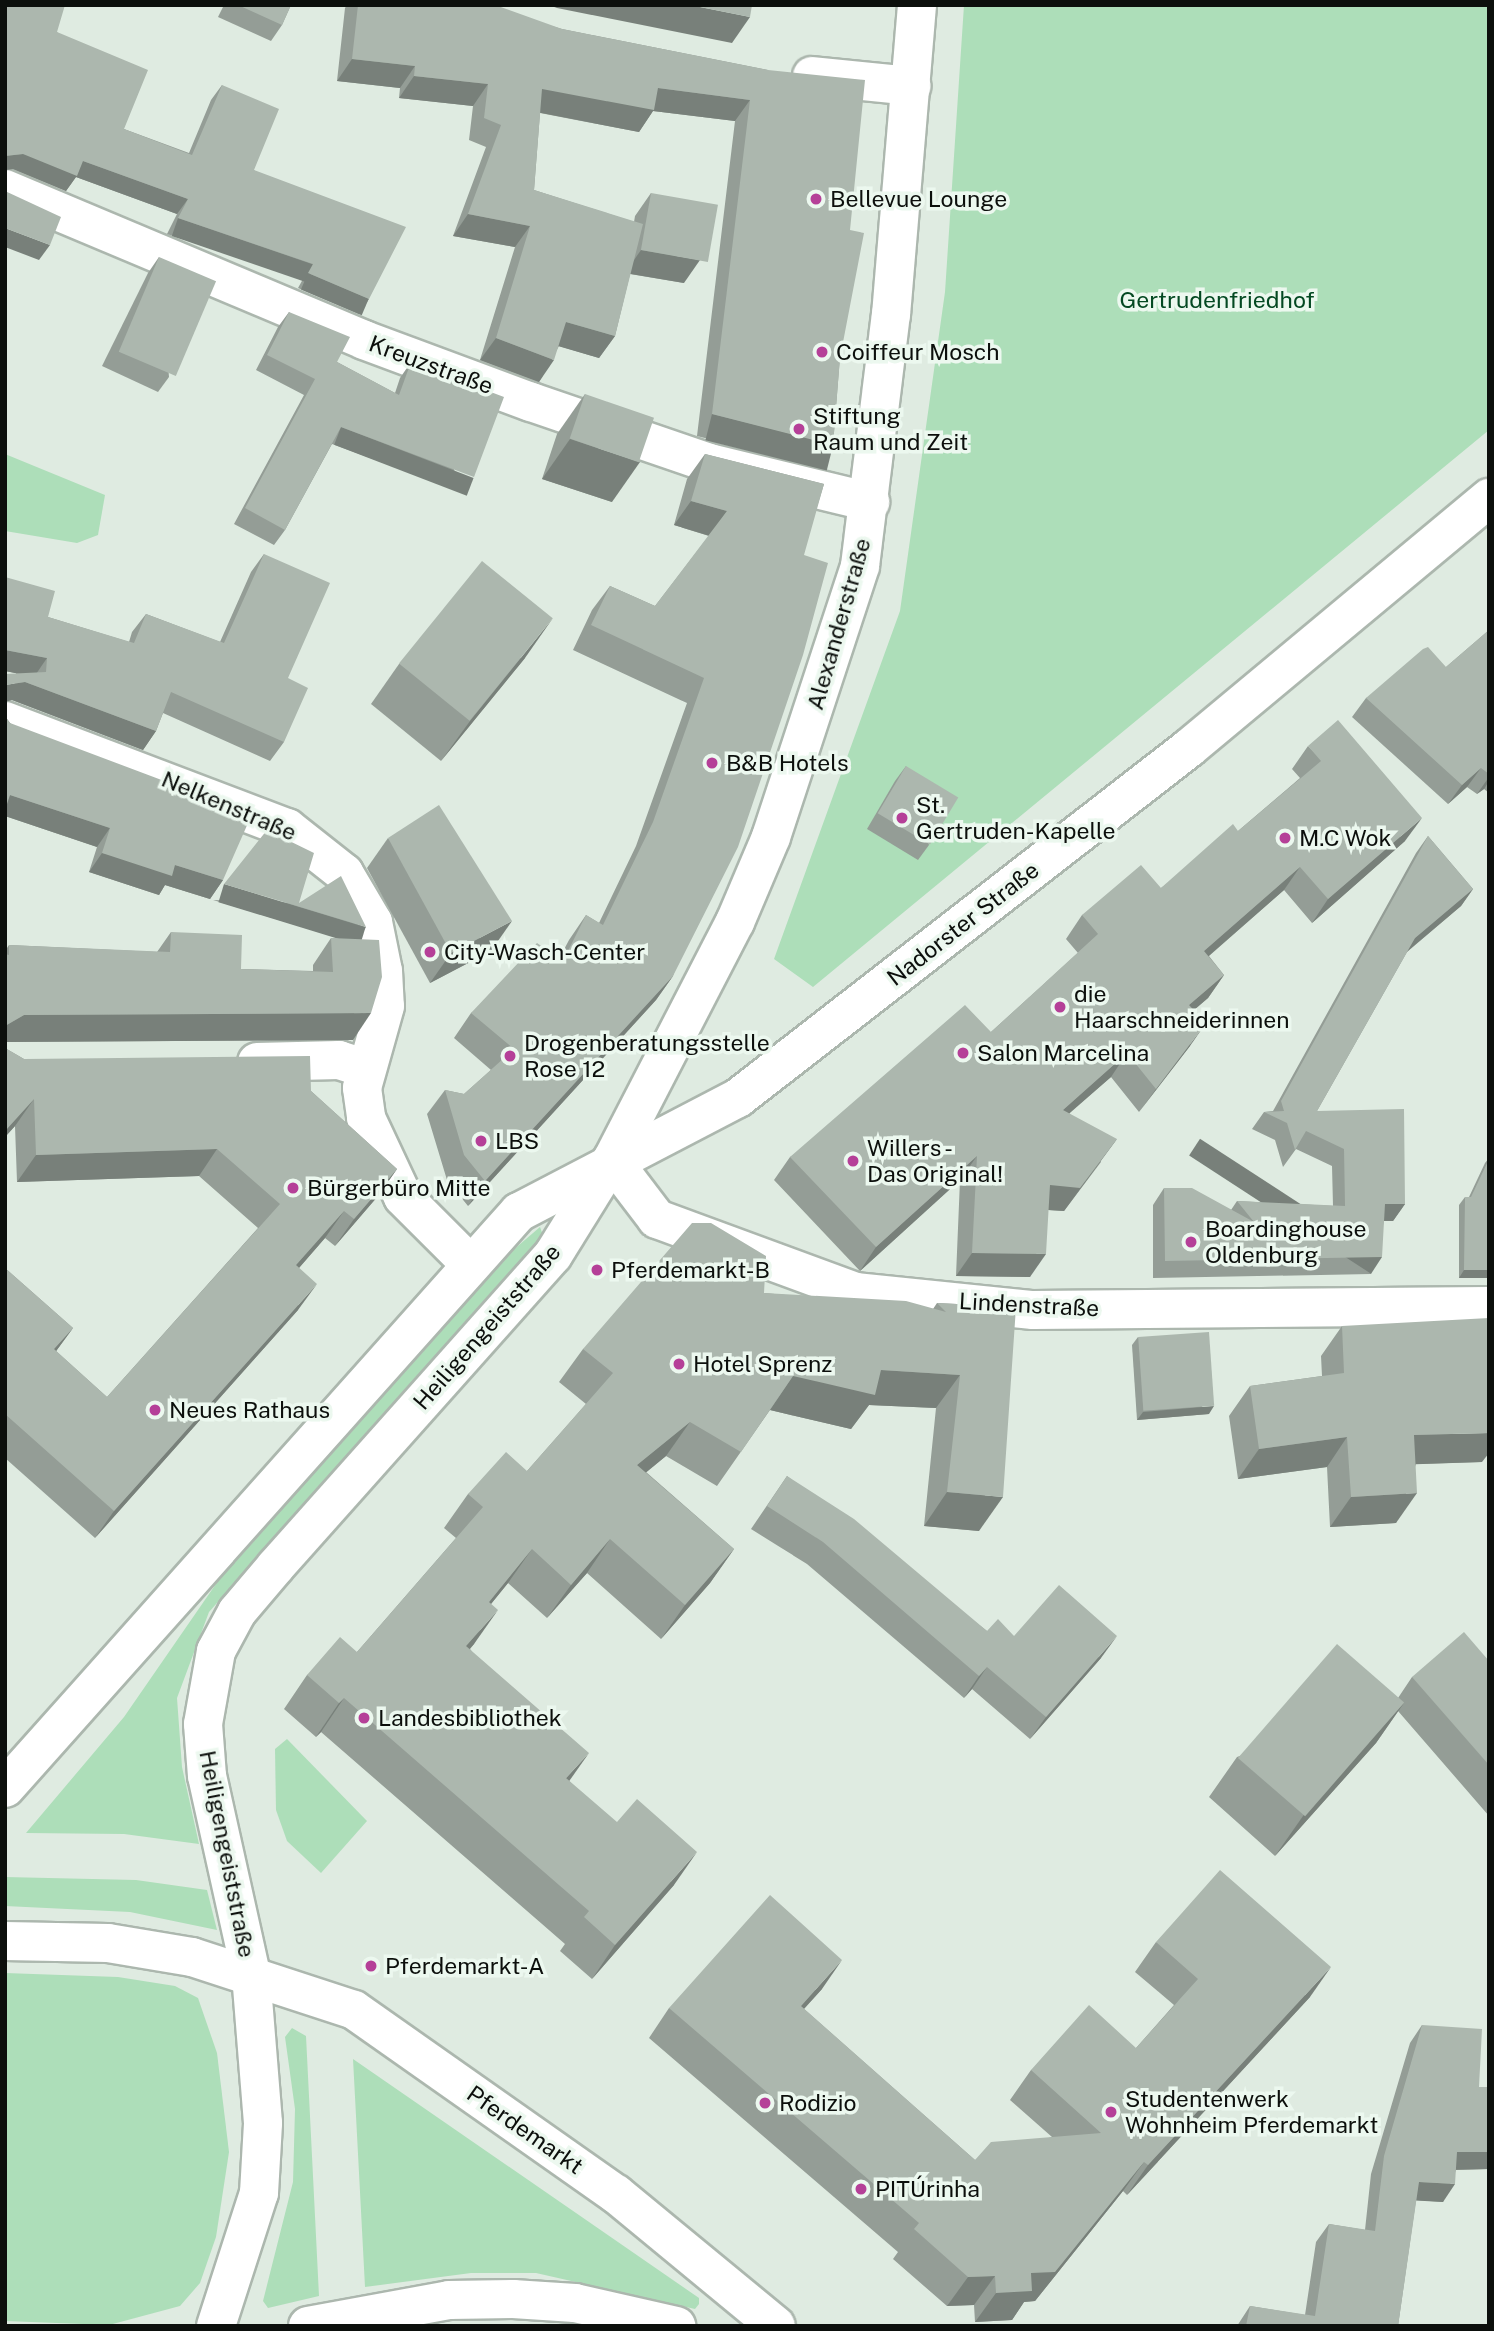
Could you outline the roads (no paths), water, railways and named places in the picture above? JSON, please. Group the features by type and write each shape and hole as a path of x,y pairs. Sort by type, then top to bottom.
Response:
{"street":[{"name":"Alexanderstraße","path":"612,1160 735,922 771,837 838,644 870,502 912,86 917,5"},
{"path":"770,72 912,86"},
{"name":"Kreuzstraße","path":"5,189 363,340 696,458 825,495 870,502"},
{"name":"Nadorster Straße","path":"612,1160 738,1098 1189,748 1489,498"},
{"name":"Nelkenstraße","path":"5,720 287,828 326,855 361,897 379,946 385,1006 366,1069 362,1102 382,1161 403,1197 470,1264"},
{"path":"216,1063 339,1060 366,1069"},
{"path":"5,1788 519,1212 612,1160"},
{"name":"Lindenstraße","path":"612,1160 657,1219 855,1292 1033,1310 1489,1306"},
{"name":"Heiligengeiststraße","path":"251,1974 207,1776 203,1724 216,1651 268,1575 553,1255 612,1160"},
{"name":"Pferdemarkt","path":"5,1941 141,1948 251,1974 362,2014 616,2194 776,2326"},
{"path":"216,2326 260,2193 261,2096 251,1974"},
{"path":"308,2326 437,2302 513,2299 575,2303 676,2326"}],"place":[{"name":"Bellevue Lounge","path":"816,199"},
{"name":"Coiffeur Mosch","path":"822,352"},
{"name":"Stiftung Raum und Zeit","path":"799,429"},
{"name":"B&B Hotels","path":"712,763"},
{"name":"St. Gertruden-Kapelle","path":"902,818"},
{"name":"M.C Wok","path":"1285,838"},
{"name":"City-Wasch-Center","path":"430,952"},
{"name":"die Haarschneiderinnen","path":"1060,1007"},
{"name":"Salon Marcelina","path":"963,1053"},
{"name":"Drogenberatungsstelle Rose 12","path":"510,1056"},
{"name":"LBS","path":"481,1141"},
{"name":"Willers - Das Original!","path":"853,1161"},
{"name":"Bürgerbüro Mitte","path":"293,1188"},
{"name":"Boardinghouse Oldenburg","path":"1191,1242"},
{"name":"Pferdemarkt-B","path":"597,1270"},
{"name":"Hotel Sprenz","path":"679,1364"},
{"name":"Neues Rathaus","path":"155,1410"},
{"name":"Landesbibliothek","path":"364,1718"},
{"name":"Pferdemarkt-A","path":"371,1966"},
{"name":"Rodizio","path":"765,2103"},
{"name":"Studentenwerk Wohnheim Pferdemarkt","path":"1111,2112"},
{"name":"PITÚrinha","path":"861,2189"}],"park label":[{"name":"Gertrudenfriedhof","path":"1217,300"}]}
